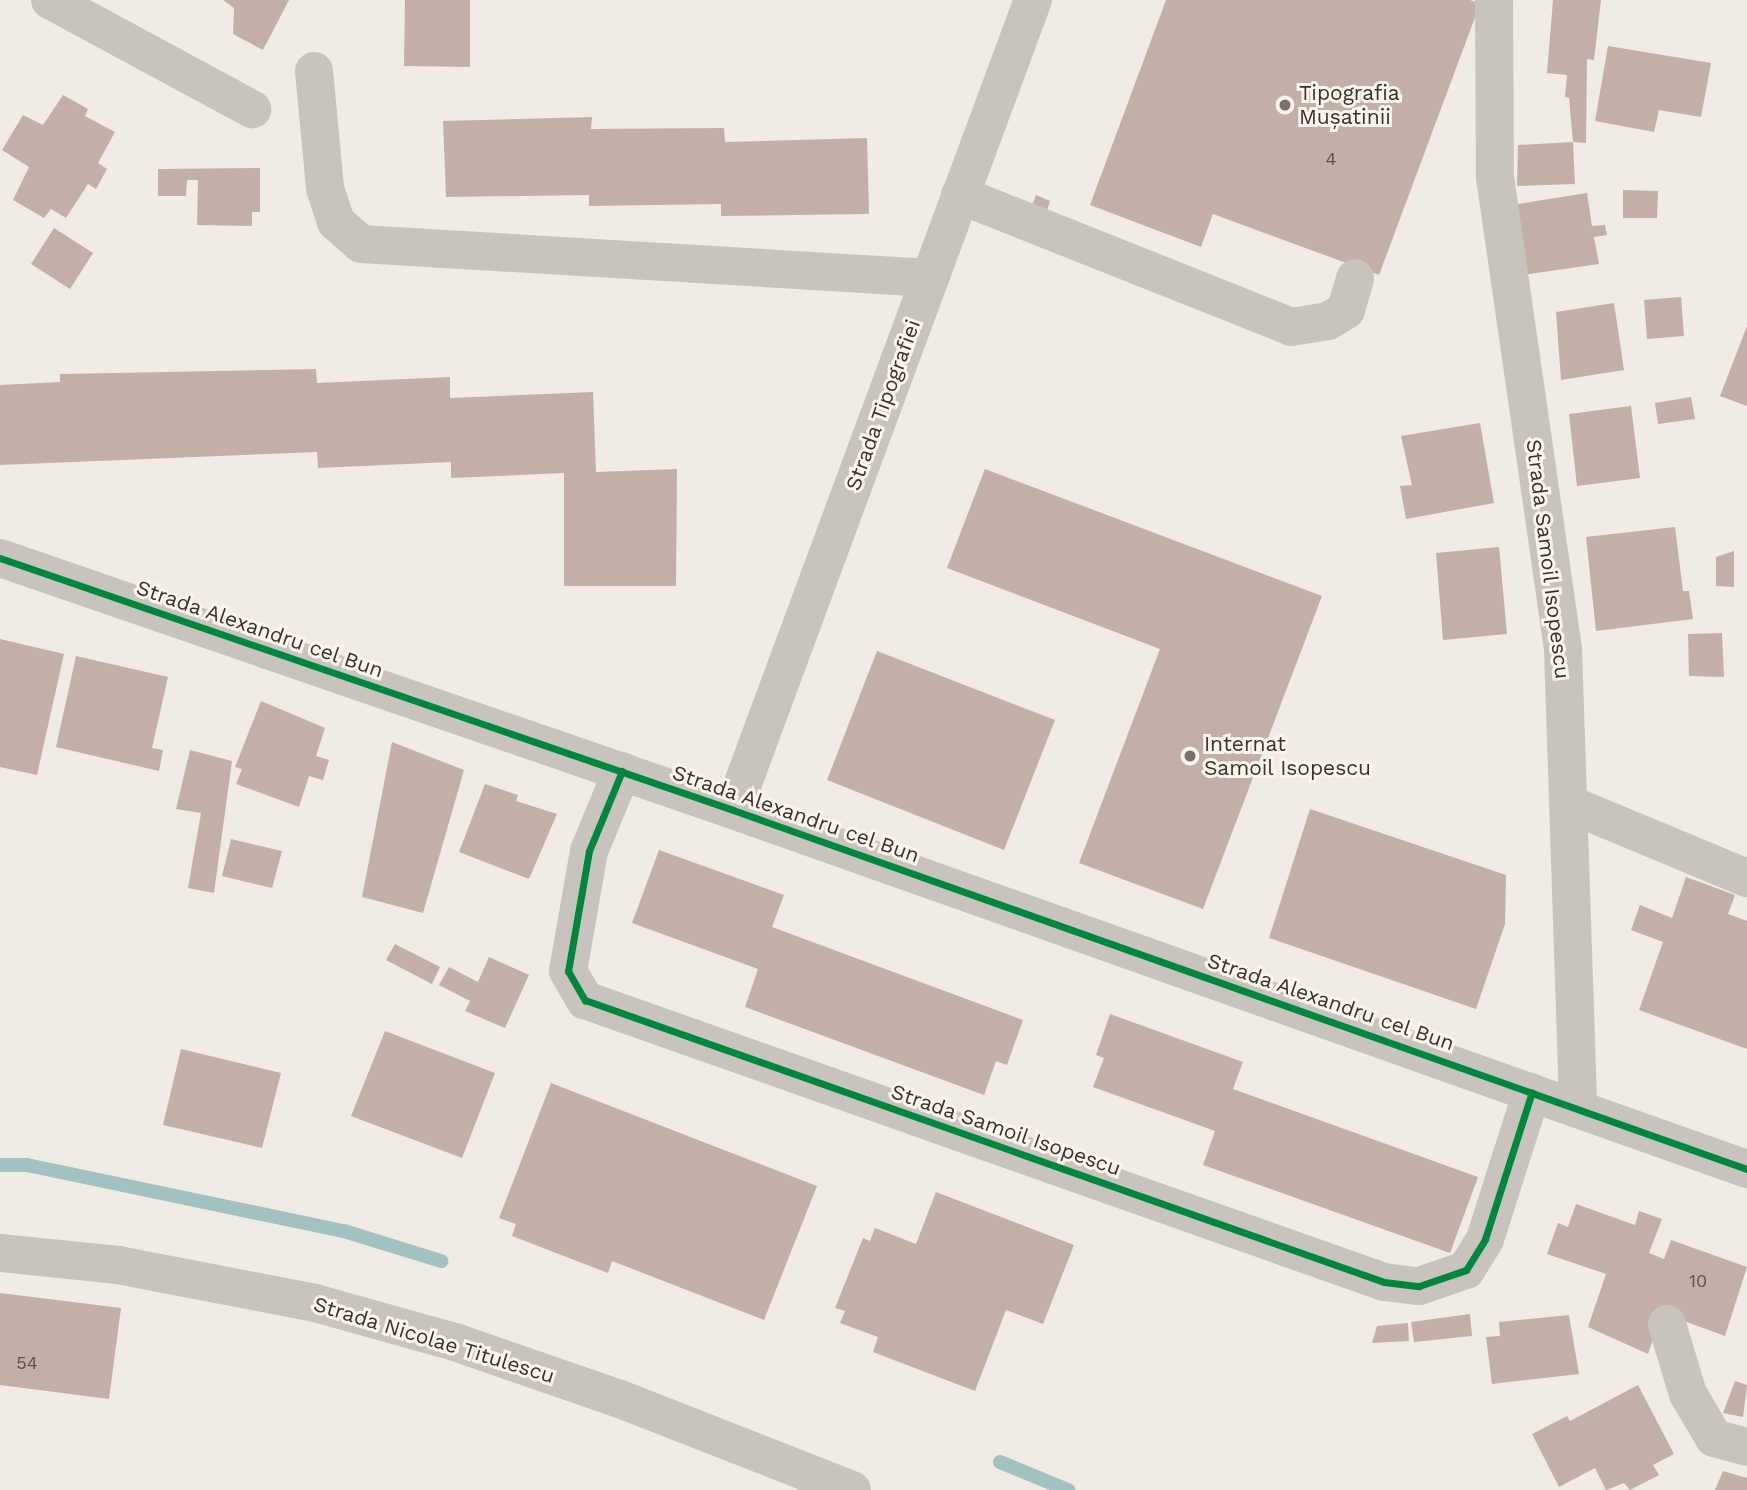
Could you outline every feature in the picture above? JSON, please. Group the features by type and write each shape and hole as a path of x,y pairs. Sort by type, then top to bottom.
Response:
{"street":[{"path":"50,0 252,108"},
{"name":"Strada Tipografiei","path":"733,810 1033,0"},
{"name":"Strada Samoil Isopescu","path":"1494,0 1495,177 1563,649 1578,1108"},
{"path":"314,71 325,188 336,222 361,244 930,278"},
{"path":"960,195 1291,327 1328,321 1346,310 1355,278"},
{"name":"Strada Alexandru cel Bun","path":"0,558 622,771 1578,1108"},
{"name":"Strada Samoil Isopescu","path":"622,771 589,851 568,971 585,1000 1384,1282 1419,1286 1466,1269 1485,1239 1532,1092"},
{"path":"1569,804 1747,878"},
{"path":"1578,1108 1747,1169"},
{"name":"Strada Nicolae Titulescu","path":"0,1253 118,1265 353,1314 455,1342 620,1399 852,1490"},
{"path":"1667,1324 1688,1394 1714,1438 1747,1447"}],"building":[{"path":"223,0 289,0 263,50 233,34 234,8"},
{"path":"405,0 470,0 470,67 404,66"},
{"name":"Tipografia Mușatinii","path":"1166,0 1470,0 1480,4 1379,275 1213,214 1201,247 1090,205"},
{"path":"1553,0 1601,0 1594,60 1587,59 1586,143 1573,142 1569,98 1565,97 1567,75 1547,73"},
{"path":"1608,46 1711,63 1701,117 1659,110 1654,132 1595,121"},
{"path":"63,95 88,109 85,116 115,132 98,163 107,169 96,189 88,184 66,218 51,209 44,218 13,200 29,167 2,150 23,115 43,125"},
{"path":"592,117 591,129 724,128 725,142 867,138 869,214 721,216 721,204 589,206 589,195 446,197 443,121"},
{"path":"1573,142 1575,184 1517,186 1518,145"},
{"path":"260,168 260,212 252,212 252,226 197,225 198,180 187,180 186,196 158,196 158,169"},
{"path":"1623,190 1658,191 1657,218 1623,218"},
{"path":"1587,193 1592,226 1605,225 1607,235 1594,237 1599,264 1523,275 1512,205"},
{"path":"1036,195 1050,201 1045,217 1030,211"},
{"path":"54,228 93,253 70,289 31,264"},
{"path":"1681,297 1684,336 1647,339 1644,300"},
{"path":"1614,303 1624,370 1561,380 1556,312"},
{"path":"1747,326 1747,406 1720,396"},
{"path":"316,369 317,383 450,377 450,398 593,392 596,472 677,469 676,586 564,586 564,473 451,478 451,462 318,468 317,452 0,465 0,385 60,382 60,374"},
{"path":"1691,397 1695,419 1658,424 1655,403"},
{"path":"1631,406 1640,478 1577,486 1569,414"},
{"path":"1480,423 1494,503 1406,519 1400,486 1412,485 1401,436"},
{"name":"Internat Samoil Isopescu","path":"985,469 1322,596 1203,909 1079,863 1160,649 947,568"},
{"path":"1675,527 1683,591 1689,591 1693,619 1596,631 1586,537"},
{"path":"1499,547 1507,634 1443,640 1436,553"},
{"path":"1734,551 1734,587 1716,586 1716,557"},
{"path":"1722,633 1724,677 1689,676 1688,634"},
{"path":"0,639 64,654 37,775 0,767"},
{"path":"877,651 1055,720 1004,850 827,780"},
{"path":"76,656 168,677 152,748 163,750 159,771 56,747"},
{"path":"261,701 325,728 316,756 329,760 323,780 309,776 299,807 236,784 242,769 235,767"},
{"path":"392,742 464,770 423,913 362,897"},
{"path":"190,750 232,761 214,893 188,888 201,813 176,809"},
{"path":"485,784 518,795 516,801 557,814 529,879 459,852"},
{"path":"1310,809 1506,875 1505,924 1476,1009 1269,938"},
{"path":"231,839 282,851 272,888 222,876"},
{"path":"659,850 784,895 772,927 1023,1020 1007,1065 996,1061 984,1095 745,1007 758,969 632,923"},
{"path":"1686,877 1735,895 1728,914 1747,921 1747,1049 1639,1010 1663,942 1631,930 1640,905 1672,918"},
{"path":"395,944 440,967 432,984 386,960"},
{"path":"489,957 529,975 505,1028 465,1011 470,1001 439,985 449,967 478,982"},
{"path":"1110,1014 1243,1062 1233,1089 1478,1177 1450,1253 1203,1165 1215,1131 1093,1087 1104,1058 1096,1055"},
{"path":"385,1031 495,1073 462,1158 351,1116"},
{"path":"181,1049 281,1073 262,1148 163,1125"},
{"path":"551,1083 817,1186 764,1320 612,1261 608,1273 512,1236 516,1224 499,1218"},
{"path":"936,1192 1074,1245 1043,1324 1006,1310 975,1391 873,1352 878,1337 840,1323 845,1311 835,1308 863,1238 870,1241 875,1228 916,1244"},
{"path":"1576,1204 1635,1225 1639,1211 1662,1219 1649,1253 1664,1259 1671,1240 1747,1267 1725,1336 1662,1313 1648,1354 1588,1327 1606,1274 1547,1254 1558,1223 1568,1227"},
{"path":"0,1293 121,1308 109,1399 0,1385"},
{"path":"1470,1314 1472,1336 1414,1342 1411,1322"},
{"path":"1569,1315 1579,1374 1492,1384 1486,1337 1500,1336 1499,1322"},
{"path":"1408,1323 1409,1341 1372,1343 1377,1326"},
{"path":"1735,1381 1747,1385 1743,1417 1723,1413"},
{"path":"1638,1385 1674,1454 1653,1465 1659,1475 1630,1490 1624,1483 1606,1490 1595,1468 1559,1487 1532,1434 1567,1416 1570,1421"},
{"path":"1723,1471 1747,1478 1747,1490 1715,1490"}],"waterway":[{"path":"0,1165 27,1165 344,1231 441,1261"},
{"path":"1000,1462 1068,1490"}],"cycle path":[{"path":"0,558 733,810 1747,1169"},
{"path":"622,771 589,851 568,971 585,1000 1384,1282 1419,1286 1466,1270 1485,1239 1532,1092"}],"place":[{"name":"Tipografia Mușatinii","path":"1285,105"},
{"name":"Internat Samoil Isopescu","path":"1190,756"}]}
